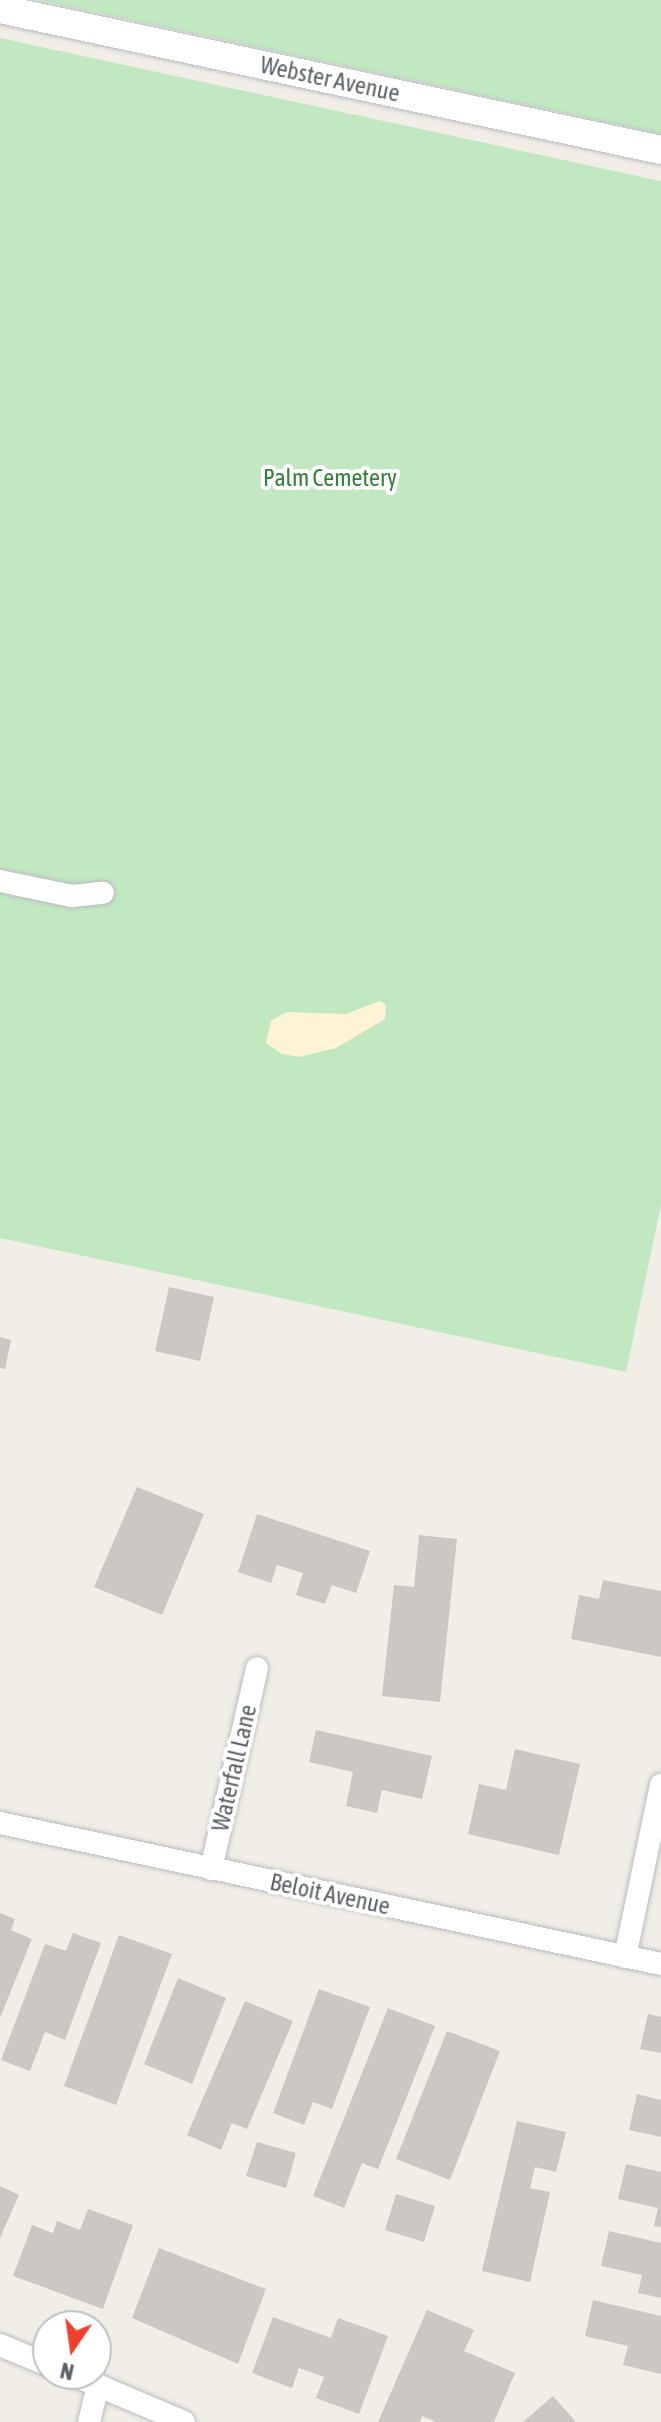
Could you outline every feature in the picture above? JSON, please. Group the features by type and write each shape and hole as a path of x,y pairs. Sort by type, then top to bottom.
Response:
{"street":[{"name":"Webster Avenue","path":"0,9 661,150"},
{"path":"0,881 72,896 103,893"},
{"name":"Waterfall Lane","path":"211,1869 257,1668"},
{"path":"625,1957 661,1785"},
{"name":"Beloit Avenue","path":"0,1823 661,1964"},
{"path":"0,2345 32,2358"},
{"path":"89,2422 97,2390"},
{"path":"110,2390 184,2422"}],"green space":[{"path":"38,0 661,0 661,134"},
{"name":"Palm Cemetery","path":"0,38 661,181 661,1205 626,1372 0,1238"}],"sand":[{"path":"380,1001 386,1005 385,1019 336,1048 299,1057 282,1054 266,1043 271,1021 286,1012 346,1014"}],"building":[{"path":"169,1287 214,1297 200,1361 155,1351"},
{"path":"0,1337 11,1340 5,1369 0,1368"},
{"path":"137,1487 204,1514 162,1615 94,1587"},
{"path":"257,1514 370,1551 356,1593 332,1585 325,1604 296,1595 303,1573 277,1565 271,1583 238,1572"},
{"path":"419,1535 457,1539 440,1702 382,1696 394,1585 414,1587"},
{"path":"603,1580 661,1591 661,1657 571,1639 579,1595 599,1599"},
{"path":"316,1730 432,1756 422,1799 382,1790 377,1813 346,1806 353,1772 309,1762"},
{"path":"515,1749 580,1764 559,1855 468,1834 479,1784 506,1790"},
{"path":"0,1913 15,1919 11,1930 32,1939 0,2018"},
{"path":"73,1933 101,1943 65,2040 45,2032 30,2071 1,2060 45,1944 66,1951"},
{"path":"119,1935 172,1954 116,2105 64,2086"},
{"path":"178,1978 226,1998 192,2084 144,2064"},
{"path":"319,1989 370,2007 332,2109 313,2102 304,2125 273,2113"},
{"path":"245,2001 293,2021 247,2129 232,2123 221,2150 187,2135"},
{"path":"388,2008 435,2026 378,2169 362,2163 344,2208 313,2196"},
{"path":"648,2014 661,2017 661,2053 640,2049"},
{"path":"447,2031 500,2051 450,2180 396,2159"},
{"path":"637,2094 661,2100 661,2137 629,2130"},
{"path":"517,2121 566,2132 556,2172 535,2167 530,2188 550,2192 530,2282 482,2271"},
{"path":"257,2142 296,2153 286,2188 246,2176"},
{"path":"626,2164 661,2172 661,2227 654,2226 658,2208 618,2199"},
{"path":"0,2186 19,2195 0,2238"},
{"path":"396,2194 435,2206 424,2242 385,2230"},
{"path":"88,2209 133,2225 103,2309 13,2276 32,2225 53,2233 57,2221 80,2230"},
{"path":"609,2231 661,2243 661,2298 638,2293 642,2275 601,2266"},
{"path":"159,2248 266,2289 238,2364 132,2318"},
{"path":"593,2300 661,2316 661,2374 623,2365 628,2346 585,2336"},
{"path":"427,2310 474,2330 464,2351 515,2373 494,2422 436,2422 422,2416 420,2422 378,2422"},
{"path":"273,2317 331,2338 338,2318 388,2336 359,2414 316,2398 324,2377 299,2368 292,2388 252,2373"},
{"path":"553,2396 576,2422 523,2422"}]}
